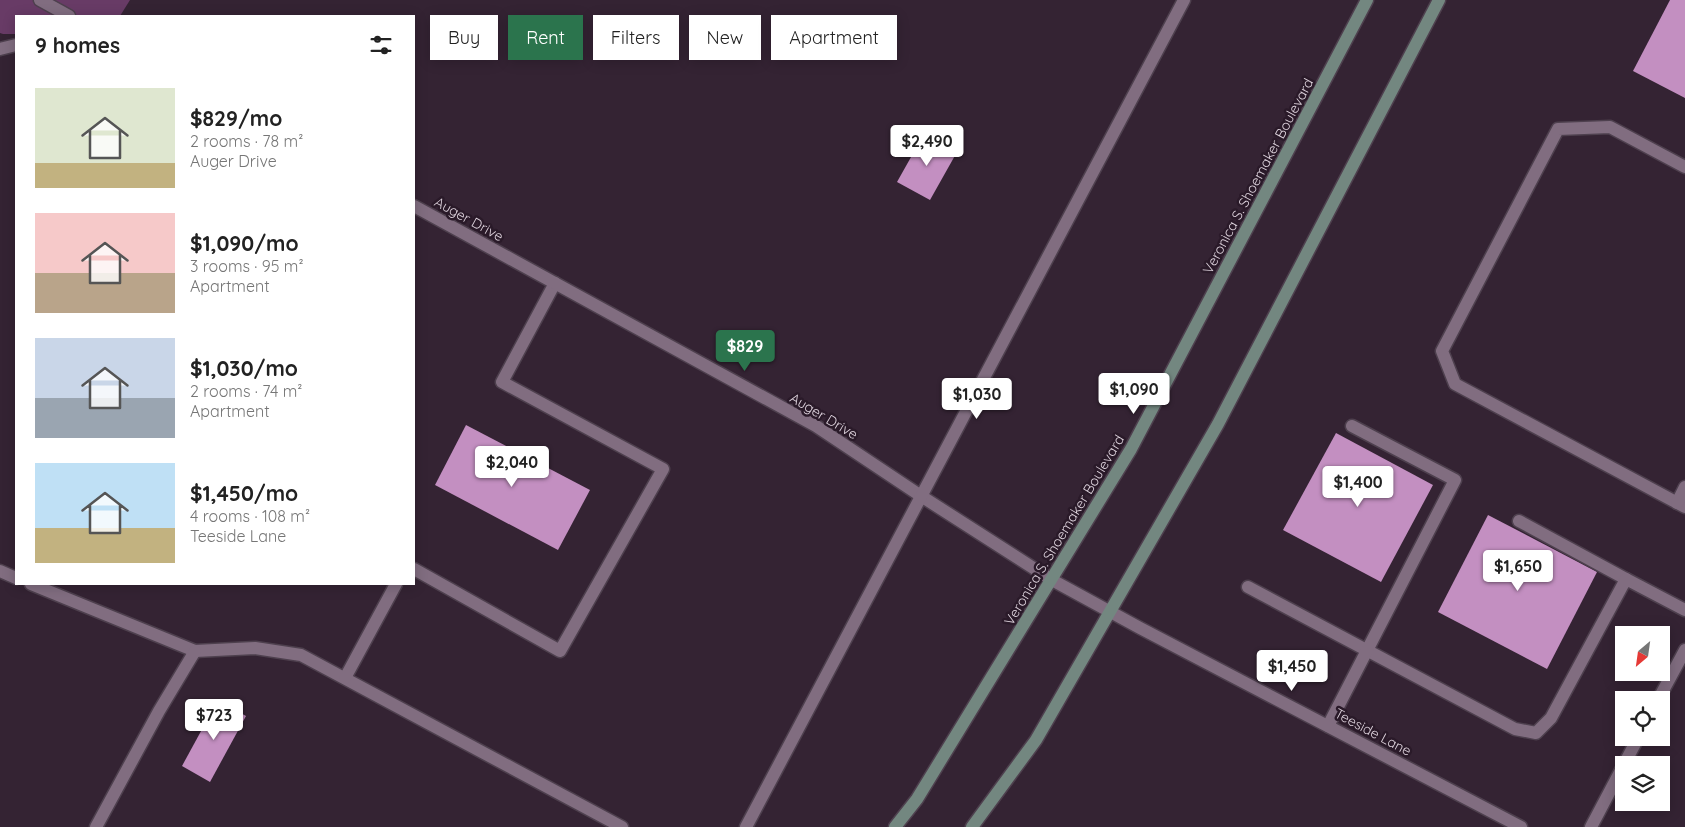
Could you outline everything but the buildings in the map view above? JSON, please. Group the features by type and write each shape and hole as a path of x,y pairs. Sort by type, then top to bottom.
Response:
{"street":[{"path":"40,0 68,15"},
{"path":"746,827 1184,0"},
{"name":"Veronica S. Shoemaker Boulevard","path":"895,827 917,799 1131,449 1367,0"},
{"path":"972,827 1036,740 1218,424 1439,0"},
{"path":"0,49 15,44"},
{"path":"1685,168 1610,127 1558,129 1442,350 1455,384 1681,505 1685,486"},
{"name":"Auger Drive","path":"415,207 816,426 1052,580"},
{"path":"415,569 560,651 662,469 502,382 555,283"},
{"path":"1328,726 1455,480 1352,426"},
{"path":"1519,521 1685,610"},
{"path":"0,571 15,578"},
{"path":"1248,586 1515,729 1536,733 1552,718 1626,579"},
{"name":"Teeside Lane","path":"1052,580 1521,827"},
{"path":"33,585 195,651 255,648 301,655 622,827"},
{"path":"344,678 395,585"},
{"path":"1663,691 1685,650"},
{"path":"96,827 159,710 195,651"},
{"path":"1591,827 1634,746"}],"shaded area":[{"path":"0,0 130,0 121,15 15,15 15,34 0,33"}]}
